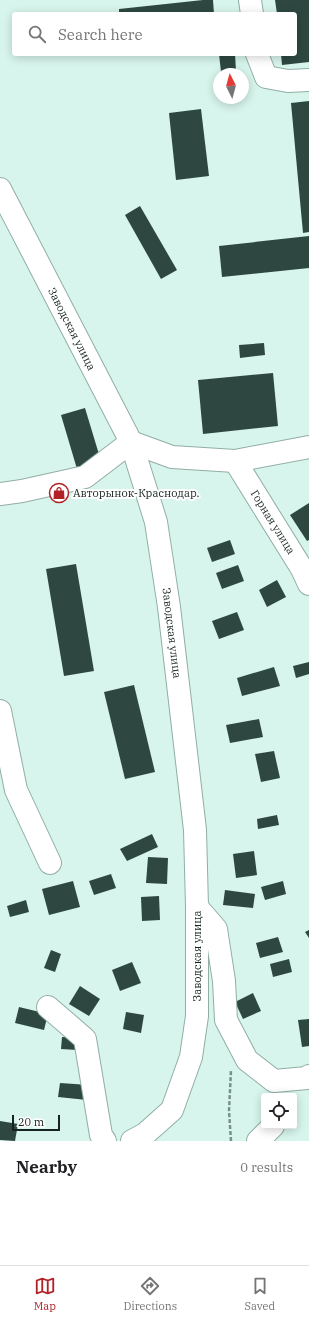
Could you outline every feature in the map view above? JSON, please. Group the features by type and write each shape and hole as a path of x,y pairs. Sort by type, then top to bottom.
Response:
{"street":[{"path":"250,0 252,12"},
{"path":"258,56 266,77 288,81 309,80"},
{"name":"Заводская улица","path":"0,188 131,442 156,522 169,607 195,830 197,1016 190,1058 172,1110 145,1134 132,1141"},
{"path":"0,494 22,491 85,477 131,442 172,457 235,461 309,447"},
{"name":"Горная улица","path":"235,461 302,569 309,584"},
{"path":"0,711 16,790 50,863"},
{"path":"197,907 216,929 224,981 226,1020 247,1060 280,1089 309,1076"},
{"path":"48,1007 84,1039 101,1134 105,1141"},
{"path":"258,1141 270,1129"}],"path":[{"path":"231,1068 229,1111 231,1141"}],"building":[{"path":"213,0 214,12 119,12 119,9"},
{"path":"275,0 309,0 309,62 282,65 281,56 297,56 297,12 277,12"},
{"path":"219,56 235,56 236,68 221,68"},
{"path":"309,101 309,232 303,233 291,103"},
{"path":"201,109 209,176 176,180 169,113"},
{"path":"140,206 177,270 161,279 125,215"},
{"path":"309,236 309,268 222,277 219,246"},
{"path":"264,343 265,355 240,358 239,345"},
{"path":"273,373 278,426 203,434 198,380"},
{"path":"85,408 101,461 77,469 61,415"},
{"path":"309,503 309,540 307,541 290,515"},
{"path":"230,540 235,554 212,562 207,548"},
{"path":"76,564 94,671 64,676 46,569"},
{"path":"238,565 244,581 222,589 216,573"},
{"path":"277,580 286,597 267,607 259,590"},
{"path":"237,612 244,630 219,639 212,621"},
{"path":"309,662 309,674 296,678 293,666"},
{"path":"274,667 280,686 242,696 237,678"},
{"path":"134,685 155,772 125,779 104,692"},
{"path":"259,719 263,737 230,743 226,725"},
{"path":"274,751 280,778 261,782 255,754"},
{"path":"277,815 279,825 258,829 257,819"},
{"path":"152,834 158,847 127,861 120,849"},
{"path":"254,851 257,875 236,878 233,854"},
{"path":"148,857 168,858 167,884 146,883"},
{"path":"111,874 116,888 94,895 89,881"},
{"path":"73,881 80,907 49,915 42,889"},
{"path":"283,881 286,894 265,900 261,887"},
{"path":"225,890 255,894 253,908 223,905"},
{"path":"159,896 160,920 142,921 141,897"},
{"path":"26,900 29,912 10,917 7,906"},
{"path":"309,930 309,938 305,932"},
{"path":"278,937 283,952 260,958 256,943"},
{"path":"51,950 61,954 55,972 44,968"},
{"path":"289,959 292,972 273,977 270,964"},
{"path":"132,962 141,983 120,991 112,970"},
{"path":"80,986 100,999 89,1016 69,1004"},
{"path":"253,993 261,1011 243,1019 235,1002"},
{"path":"19,1007 48,1014 44,1030 15,1023"},
{"path":"126,1012 144,1015 141,1033 123,1029"},
{"path":"309,1019 309,1046 302,1047 298,1020"},
{"path":"62,1037 78,1038 77,1050 61,1049"},
{"path":"60,1083 89,1085 87,1100 58,1097"},
{"path":"0,1121 18,1124 15,1141 0,1140"}],"place":[{"name":"Авторынок-Краснодар.","path":"59,493"}]}
